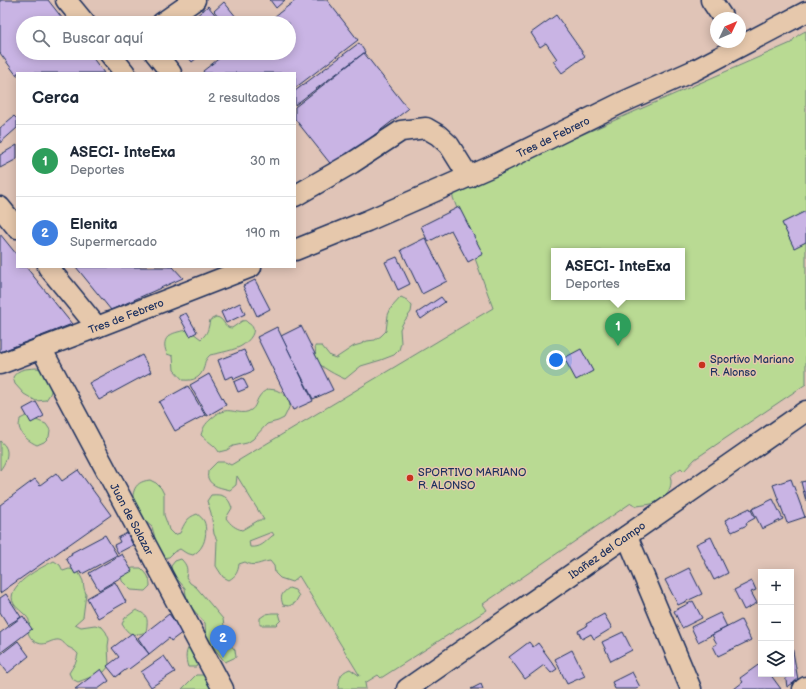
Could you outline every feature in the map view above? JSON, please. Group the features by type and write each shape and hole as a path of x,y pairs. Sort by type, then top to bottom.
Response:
{"street":[{"path":"66,0 79,16"},
{"path":"170,16 195,0"},
{"path":"711,0 718,12"},
{"name":"Tres de Febrero","path":"746,41 806,12"},
{"name":"Tres de Febrero","path":"298,243 368,221 498,164 621,103 695,70 732,48"},
{"path":"115,60 124,72"},
{"path":"161,60 170,72"},
{"path":"296,195 352,163 401,131 426,128 438,135 449,145 468,176"},
{"path":"0,207 16,227"},
{"path":"49,268 96,327"},
{"name":"Tres de Febrero","path":"0,364 248,268"},
{"name":"Juan de Salazar","path":"41,348 223,689"},
{"name":"Ibañez del Campo","path":"416,686 806,411"},
{"path":"627,536 691,689"}],"green space":[{"path":"806,31 806,384 695,459 684,471 681,468 670,476 670,488 666,495 657,502 637,506 631,503 483,604 487,610 381,678 378,675 365,683 366,689 338,689 341,676 344,672 350,669 360,676 299,576 292,582 280,578 275,573 274,566 270,561 255,565 245,562 239,564 236,574 229,580 223,577 216,566 217,540 214,534 211,513 207,501 211,495 219,495 227,498 232,508 226,518 237,528 242,530 259,520 264,520 237,476 236,485 230,490 218,487 212,483 208,477 208,471 217,462 225,462 231,465 493,308 451,192 791,43 799,35","holes":["272,532 274,535 257,547 250,547 249,541"]},
{"path":"401,297 407,300 412,306 411,312 400,329 401,343 399,350 394,355 361,366 345,379 329,371 318,362 316,359 315,346 322,346 330,356 336,358 354,346 367,341 375,340 381,336 386,331 388,315 391,308"},
{"path":"216,317 221,319 229,328 232,328 242,321 246,321 253,328 253,334 249,340 240,347 210,355 206,361 203,371 199,376 190,380 183,380 174,370 173,356 167,354 165,348 166,339 173,333 189,330 201,339 206,333 210,320"},
{"path":"36,368 43,369 52,388 46,400 36,401 24,394 15,384 13,377 15,374 23,370"},
{"path":"268,389 276,390 288,398 290,405 284,418 267,424 253,439 247,443 233,446 227,450 219,452 201,435 206,424 218,413 227,411 248,412 254,407 261,394"},
{"path":"26,416 46,424 50,430 49,437 44,442 37,445 23,435 19,426 20,419"},
{"path":"0,441 5,445 7,455 4,465 0,470"},
{"path":"150,480 161,488 164,494 164,515 169,530 174,535 180,533 186,521 190,517 197,514 204,521 206,530 205,537 200,549 193,555 180,549 169,557 162,558 158,553 152,527 132,510 133,494 136,486 139,483"},
{"path":"181,559 186,565 186,577 190,583 196,587 223,619 226,640 235,650 236,657 225,662 206,638 205,623 191,607 185,588 172,573 171,566 175,561"},
{"path":"54,561 60,565 63,571 69,569 76,570 83,581 86,594 83,617 75,624 81,627 95,625 102,627 109,639 109,666 104,672 78,682 72,679 69,673 76,662 78,654 60,640 40,644 33,640 29,636 28,632 29,620 14,604 12,597 14,591 25,578"},
{"path":"141,568 148,576 150,586 145,591 131,590 122,581 121,575 126,570"},
{"path":"289,588 295,590 299,596 295,603 289,606 283,605 282,595"},
{"path":"136,610 147,618 146,632 132,634 127,631 122,624 125,618"},
{"path":"279,613 281,620 276,625 260,625 260,618 266,614"},
{"path":"192,643 199,660 196,667 188,667 186,654"},
{"path":"196,675 203,675 217,689 182,689"}],"building":[{"path":"0,0 48,0 61,16 16,16 16,60 94,60 103,72 16,72 16,75 0,53"},
{"path":"270,0 285,0 276,8"},
{"path":"296,0 327,0 358,40 296,87 296,72 204,72 217,60 296,60 296,16 275,16"},
{"path":"224,2 235,16 218,16 214,11"},
{"path":"208,6 216,16 196,16"},
{"path":"556,15 585,56 562,73 553,61 557,59 546,43 540,47 531,33"},
{"path":"359,43 365,52 296,104 296,90"},
{"path":"364,53 408,109 333,167 296,120 296,106"},
{"path":"14,116 16,118 16,129 0,143 0,128"},
{"path":"16,146 16,160 0,168 0,155"},
{"path":"459,207 483,254 468,262 451,230 428,242 421,226"},
{"path":"806,211 806,242 794,248 782,223"},
{"path":"0,234 16,254 16,268 27,268 72,324 0,352"},
{"path":"425,238 447,281 422,294 401,250"},
{"path":"397,257 410,284 398,290 385,262"},
{"path":"77,268 174,268 183,278 111,310"},
{"path":"255,280 270,309 257,316 243,286"},
{"path":"441,297 445,302 421,319 417,313"},
{"path":"240,303 245,314 226,323 221,312"},
{"path":"186,313 197,332 190,336 179,316"},
{"path":"301,326 333,390 313,399 281,336"},
{"path":"277,327 313,401 293,410 257,337"},
{"path":"581,349 593,371 576,380 564,358"},
{"path":"244,350 253,371 234,379 233,376 225,379 218,360"},
{"path":"142,355 151,372 99,400 89,383"},
{"path":"209,374 226,405 207,416 190,385"},
{"path":"243,378 248,388 238,392 234,382"},
{"path":"188,386 205,415 175,431 159,402"},
{"path":"36,402 44,416 31,423 23,409"},
{"path":"78,470 111,515 0,593 0,505 35,479 40,485 56,473 62,481"},
{"path":"791,479 805,517 787,523 773,485"},
{"path":"806,481 806,501 801,482"},
{"path":"773,499 783,519 762,529 752,509"},
{"path":"750,508 755,518 746,523 747,525 732,532 725,520"},
{"path":"127,533 133,545 118,553 114,545 120,542 118,538"},
{"path":"105,535 117,555 82,574 81,571 75,574 66,558 72,555 71,553"},
{"path":"711,537 728,573 714,580 696,544"},
{"path":"122,554 132,571 99,590 89,573"},
{"path":"689,568 702,594 678,605 665,580"},
{"path":"752,581 756,590 751,592 757,603 744,610 734,590"},
{"path":"115,582 126,602 98,618 87,598"},
{"path":"6,594 21,617 8,625 0,612 0,598"},
{"path":"693,601 702,618 682,628 674,611"},
{"path":"720,613 727,627 698,642 691,627"},
{"path":"169,614 183,632 171,641 169,638 149,654 138,638"},
{"path":"604,614 612,628 594,639 591,634 582,639 578,631 587,626 586,624"},
{"path":"23,616 32,629 0,653 0,633"},
{"path":"741,620 751,640 718,656 713,646 717,644 712,635"},
{"path":"623,632 632,650 611,661 602,642"},
{"path":"132,633 149,654 116,677 107,666 119,657 112,648"},
{"path":"18,641 29,656 8,673 0,663 0,655"},
{"path":"529,642 533,647 538,643 557,669 551,673 544,665 525,679 509,657"},
{"path":"572,650 585,676 567,684 555,659"},
{"path":"164,656 175,672 151,687 141,672"},
{"path":"794,657 798,680 787,687 785,677 794,677"},
{"path":"758,665 758,677 772,677 781,689 734,689 743,682 740,678"},
{"path":"101,669 109,681 98,689 75,689"},
{"path":"632,672 640,687 636,689 615,689 612,682"},
{"path":"481,684 483,689 471,689"}],"place":[{"name":"ASECI- InteExa","path":"618,346"},
{"name":"Sportivo Mariano R. Alonso","path":"702,365"},
{"name":"SPORTIVO MARIANO R. ALONSO","path":"410,478"},
{"name":"Elenita","path":"223,658"}]}
